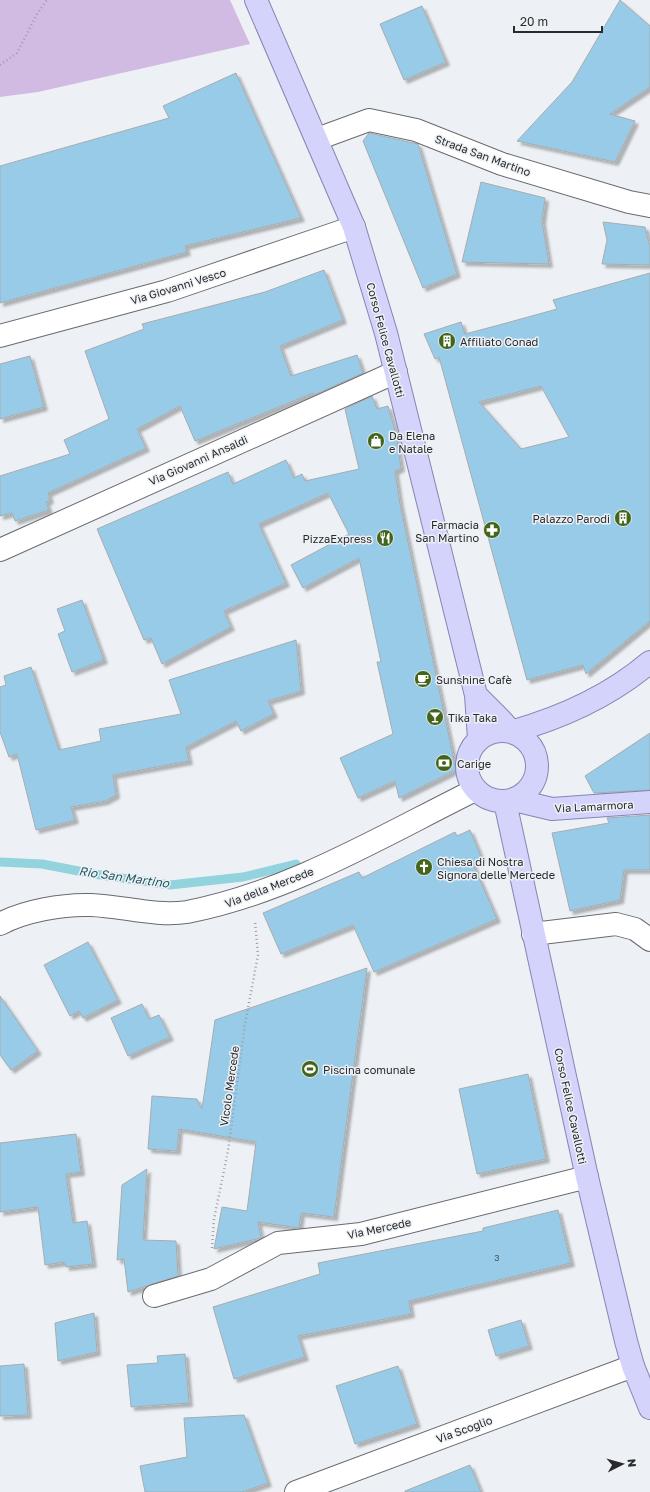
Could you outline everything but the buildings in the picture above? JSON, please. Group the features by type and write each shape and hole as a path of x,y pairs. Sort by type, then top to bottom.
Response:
{"main road":[{"name":"Corso Felice Cavallotti","path":"256,0 354,227 396,372 476,695 479,739"},
{"path":"511,732 570,712 597,699 637,674 650,662"},
{"path":"476,695 489,709 500,717 511,732"},
{"path":"500,730 511,732 522,736 530,744 535,754 537,765 536,776 531,786 524,794 509,801 485,798 475,790 467,776 466,765 468,756 479,739 488,733 500,730"},
{"name":"Corso Felice Cavallotti","path":"509,801 533,934 586,1176 633,1366 650,1408"},
{"name":"Via Lamarmora","path":"509,801 552,809 650,802"}],"street":[{"name":"Strada San Martino","path":"316,139 368,120 416,130 502,164 629,202 650,206"},
{"name":"Via Giovanni Vesco","path":"0,336 167,291 354,227"},
{"name":"Via Giovanni Ansaldi","path":"0,550 396,372"},
{"name":"Via della Mercede","path":"0,924 12,918 50,909 90,905 146,912 184,912 227,903 254,895 302,876 475,790"},
{"path":"533,934 616,924 635,929 650,940"},
{"name":"Via Mercede","path":"154,1296 211,1279 278,1243 361,1234 586,1176"},
{"name":"Via Scoglio","path":"296,1492 633,1366"}],"path":[{"path":"0,64 17,53 37,14 47,0"},
{"name":"Vicolo Mercede","path":"211,1279 214,1219 228,1151 245,1024 258,955 254,895"}],"shaded area":[{"path":"0,0 230,0 250,44 38,92 0,97"}],"waterway":[{"name":"Rio San Martino","path":"0,862 42,864 94,874 170,885 243,877 296,864"}],"place":[{"name":"Affiliato Conad","path":"447,341"},
{"name":"Da Elena e Natale","path":"376,441"},
{"name":"Palazzo Parodi","path":"623,518"},
{"name":"Farmacia San Martino","path":"492,530"},
{"name":"PizzaExpress","path":"385,538"},
{"name":"Sunshine Cafè","path":"423,679"},
{"name":"Tika Taka","path":"435,717"},
{"name":"Carige","path":"444,763"},
{"name":"Chiesa di Nostra Signora delle Mercede","path":"424,867"},
{"name":"Piscina comunale","path":"310,1069"}]}
